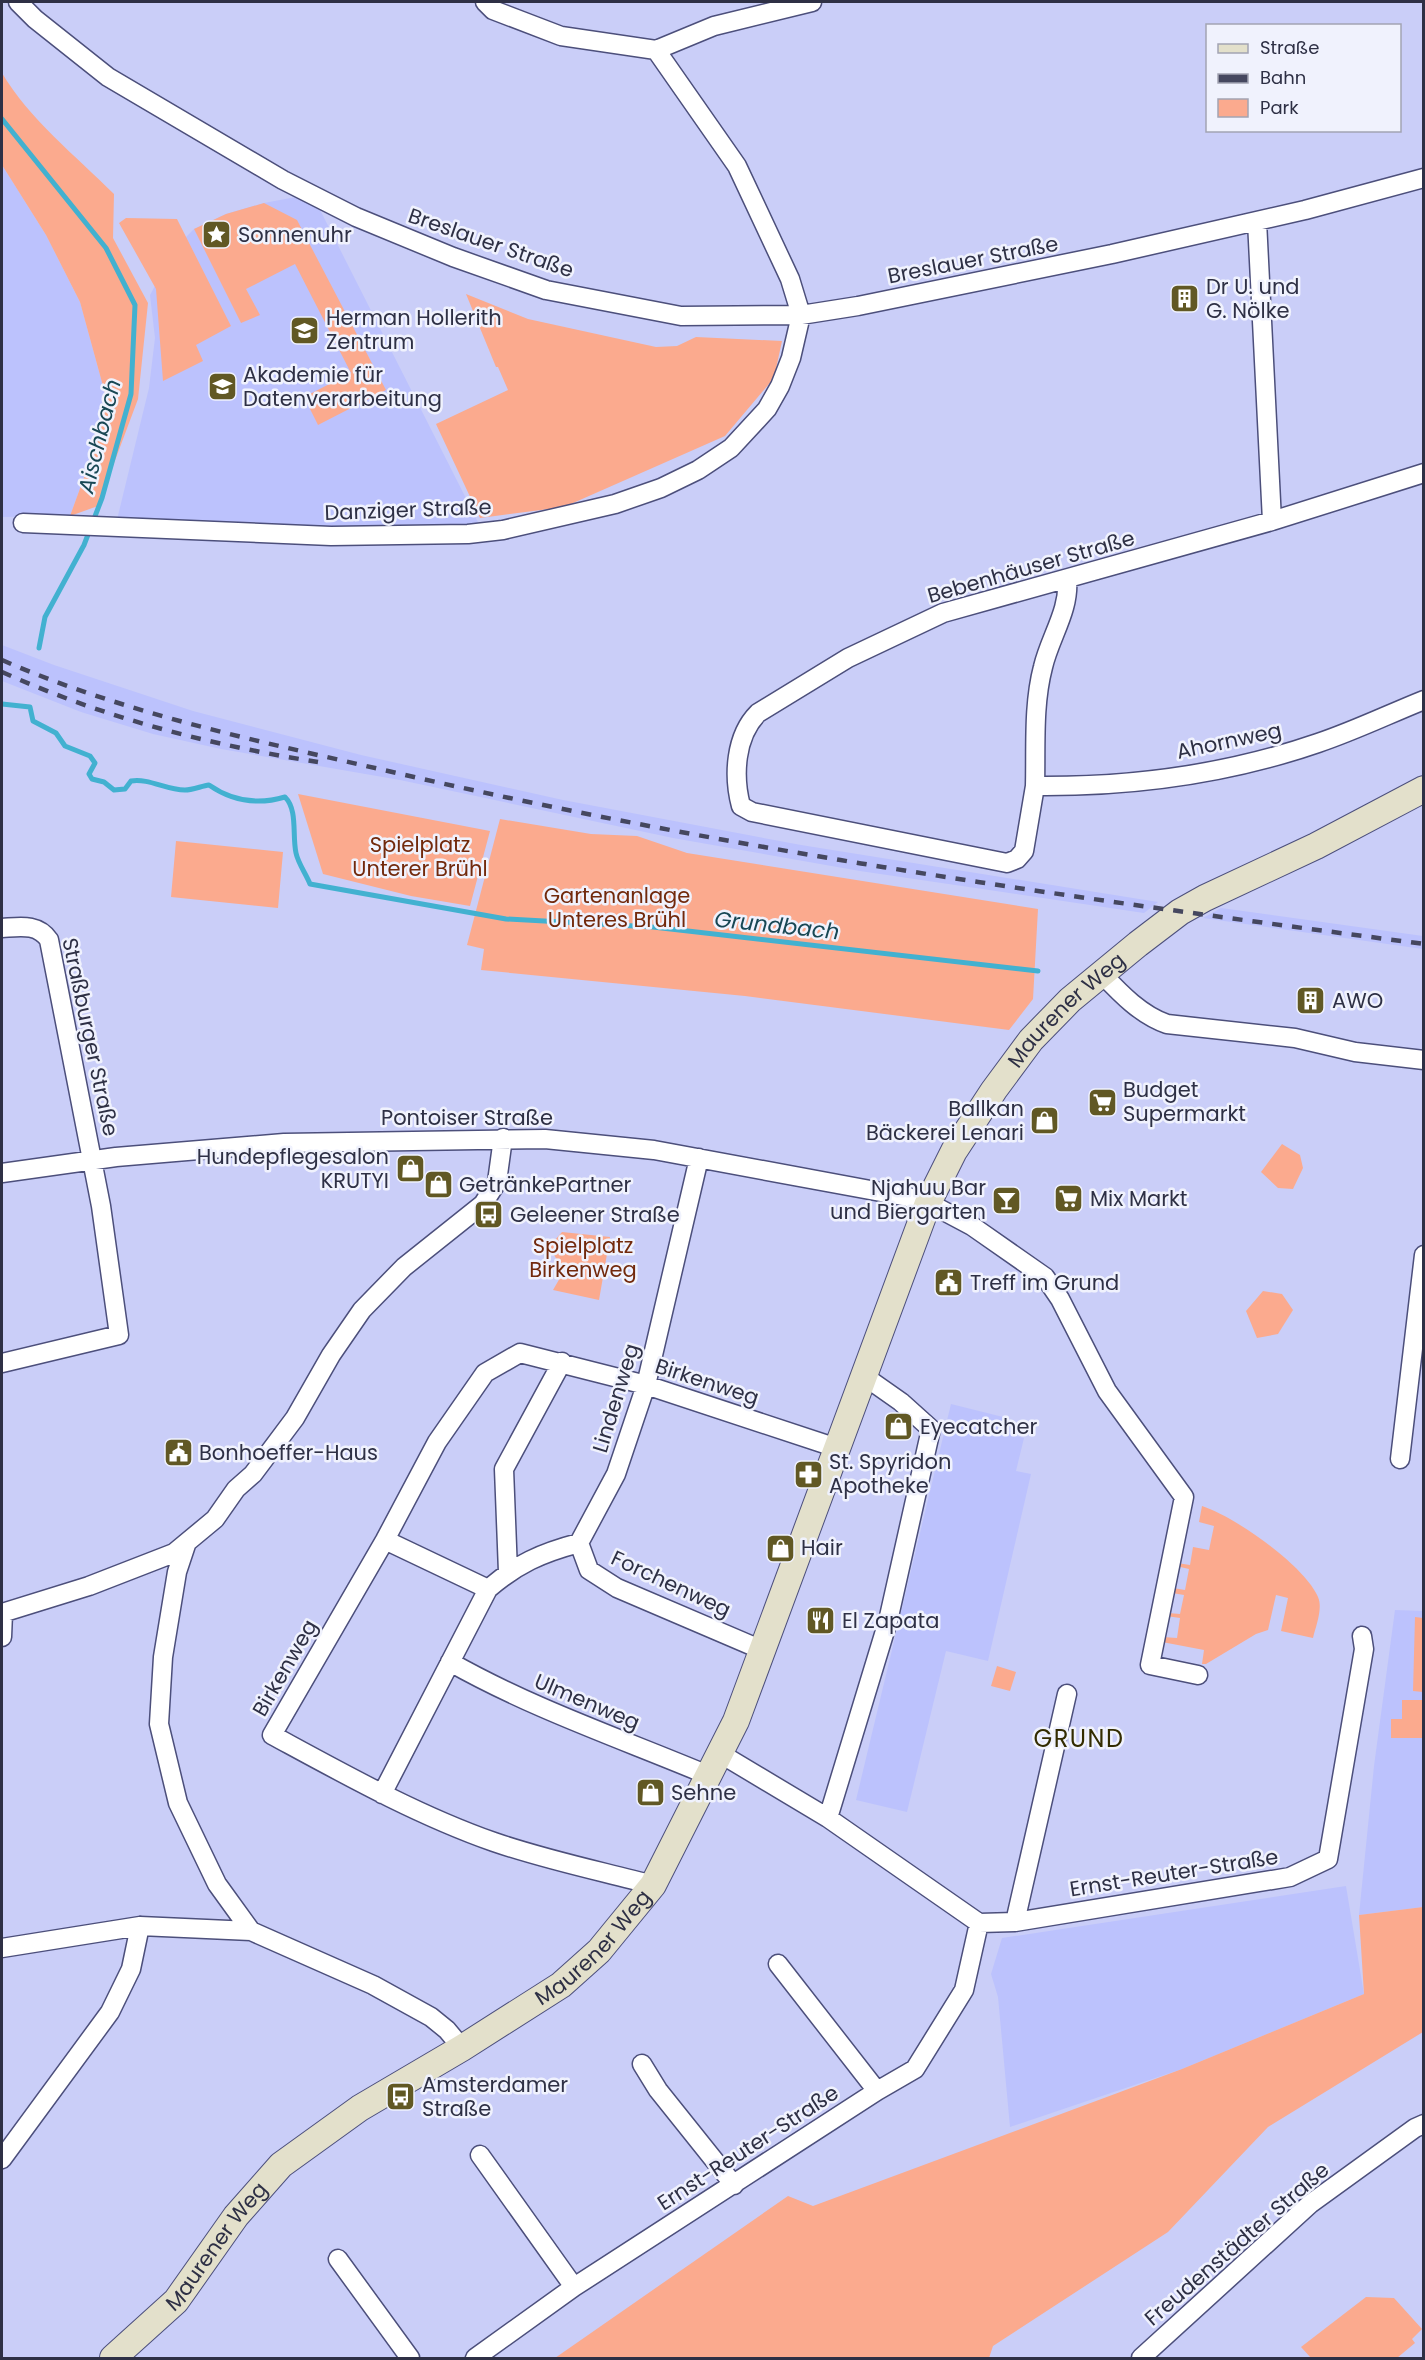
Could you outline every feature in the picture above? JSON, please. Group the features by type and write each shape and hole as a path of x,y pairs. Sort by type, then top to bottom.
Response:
{"street":[{"name":"Breslauer Straße","path":"18,2 34,19 108,77 283,180 382,229 546,290 681,316 801,315 1043,270 1257,221 1424,178"},
{"path":"485,2 494,10 561,36 656,50 714,26 812,2"},
{"path":"656,50 737,166 790,279 801,315"},
{"path":"1257,221 1272,522"},
{"name":"Danziger Straße","path":"23,523 331,536 468,534 503,530 615,504 661,488 698,470 732,448 767,409 780,386 791,358 801,315"},
{"name":"Bebenhäuser Straße","path":"1035,786 1023,851 1017,859 1007,863 974,858 752,812 741,807 737,790 741,737 748,723 758,713 849,658 943,613 1272,522 1424,473"},
{"path":"1035,786 1036,721 1043,667 1068,598 1067,579"},
{"name":"Ahornweg","path":"1035,786 1120,784 1200,773 1318,743 1424,700"},
{"name":"Maurener Weg","path":"113,2358 176,2301 236,2216 281,2165 360,2108 462,2048 561,1985 599,1951 653,1885 715,1765 762,1650 928,1203 954,1151 1031,1040 1070,1000 1180,912 1316,846 1424,789"},
{"name":"Straßburger Straße","path":"2,928 35,928 44,932 49,940 92,1160 119,1335 34,1358 2,1363"},
{"path":"1102,974 1134,1005 1155,1020 1167,1024 1295,1038 1355,1052 1424,1060"},
{"path":"2,1637 2,1613 89,1586 174,1553 215,1519 236,1489 257,1470 295,1419 331,1355 362,1310 404,1267 483,1204 497,1182 503,1138"},
{"name":"Pontoiser Straße","path":"2,1173 92,1160 284,1143 503,1138 570,1140 699,1158 830,1181 928,1203 972,1226 1045,1277 1060,1299 1107,1391 1184,1497 1150,1665 1198,1675"},
{"name":"Lindenweg","path":"579,1542 616,1474 646,1385 699,1158"},
{"path":"1400,1458 1424,1255"},
{"name":"Birkenweg","path":"653,1885 572,1866 493,1842 382,1794 272,1735 385,1540 437,1442 485,1373 520,1353 646,1385 837,1448"},
{"path":"508,1572 504,1469 562,1362"},
{"path":"828,1818 888,1622 931,1429 901,1402 864,1376"},
{"path":"385,1540 488,1589"},
{"path":"382,1794 488,1589 508,1572 542,1553 579,1542"},
{"name":"Forchenweg","path":"579,1542 589,1570 617,1588 762,1650"},
{"path":"186,1545 177,1572 163,1657 159,1724 178,1803 217,1884 251,1931"},
{"name":"Ernst-Reuter-Straße","path":"475,2358 574,2287 877,2091 915,2069 964,1990 979,1923 1015,1922 1290,1877 1328,1859 1364,1649 1362,1636"},
{"name":"Ulmenweg","path":"450,1662 487,1683 584,1727 715,1765"},
{"path":"1015,1922 1067,1694"},
{"path":"715,1765 828,1818 979,1923"},
{"path":"2,2159 110,2012 131,1969 140,1926"},
{"path":"2,1948 140,1926 251,1931 373,1985 431,2017 447,2030 462,2048"},
{"path":"778,1964 877,2091"},
{"path":"642,2064 658,2090 734,2185"},
{"name":"Freudenstädter Straße","path":"1141,2358 1310,2204 1421,2131"},
{"path":"480,2155 574,2287"},
{"path":"338,2259 410,2358"}],"shaded area":[{"path":"2,165 46,235 80,302 106,397 94,450 70,516 2,517"},
{"path":"312,194 483,532 115,528 149,388 155,338 150,295 177,246 194,229 226,214 264,203"},
{"path":"2,645 54,665 193,711 361,755 563,800 801,845 1158,902 1144,913 860,871 673,838 400,780 221,749 153,734 81,712 2,681"},
{"path":"1221,908 1423,936 1423,949 1203,918"},
{"path":"951,1404 1007,1418 1004,1433 1024,1438 1016,1471 1031,1474 988,1661 946,1651 907,1812 856,1800"},
{"path":"1395,1610 1423,1611 1423,1907 1359,1915 1374,1766"},
{"path":"1346,1886 1364,1994 1182,2069 1010,2127 998,1997 991,1974 1002,1938"}],"green space":[{"path":"2,73 39,121 114,194 113,238 148,303 138,399 98,506 70,516 94,450 106,397 80,302 46,235 2,165"},
{"path":"264,203 297,220 386,390 318,425 304,397 351,373 295,264 246,289 260,315 241,323 194,229 226,214"},
{"path":"126,218 177,219 231,326 196,345 203,361 163,381 156,289 119,223"},
{"path":"466,294 528,319 656,347 677,346 696,337 782,341 774,378 725,436 564,507 480,518 436,424 508,390"},
{"name":"Spielplatz Unterer Brühl","path":"298,794 490,831 470,906 411,896 323,874"},
{"name":"Gartenanlage Unteres Brühl","path":"500,819 591,834 637,836 687,853 1038,909 1033,999 1009,1030 745,996 481,970 484,949 467,945"},
{"path":"176,841 283,852 278,908 171,897"},
{"path":"1282,1144 1300,1155 1303,1168 1293,1189 1278,1188 1261,1172"},
{"name":"Spielplatz Birkenweg","path":"562,1232 610,1237 599,1300 553,1290 564,1271 549,1247"},
{"path":"1263,1291 1282,1294 1293,1310 1278,1334 1257,1338 1246,1311"},
{"path":"1202,1506 1232,1520 1267,1544 1284,1557 1311,1585 1320,1606 1313,1638 1281,1631 1288,1598 1276,1595 1268,1630 1256,1634 1206,1664 1202,1664 1204,1650 1162,1642 1163,1637 1177,1638 1180,1618 1166,1616 1168,1613 1180,1614 1184,1595 1172,1593 1173,1588 1185,1590 1189,1569 1176,1566 1177,1563 1190,1565 1193,1547 1209,1550 1214,1526 1199,1522"},
{"path":"1415,1617 1423,1618 1423,1692 1413,1691"},
{"path":"997,1666 1016,1672 1010,1691 991,1686"},
{"path":"1402,1700 1423,1700 1423,1738 1391,1738 1391,1719 1402,1719"},
{"path":"1423,1907 1423,2032 1268,2127 1168,2232 993,2346 989,2358 555,2358 788,2196 813,2206 1182,2069 1364,1994 1359,1915"},
{"path":"1366,2297 1394,2298 1422,2329 1412,2339 1415,2343 1397,2358 1311,2358 1301,2347"}],"waterway":[{"name":"Aischbach","path":"2,119 106,248 135,305 131,394 102,498 84,545 45,617 39,648"},
{"name":"Grundbach","path":"2,704 30,707 33,721 56,733 65,746 90,756 95,763 89,774 92,779 104,782 114,790 125,789 131,781 138,781 185,790 209,785 227,795 255,801 285,797 292,809 297,857 310,884 506,919 653,927 1038,971"}],"railway":[{"path":"2,660 99,697 198,726 528,802 655,827 910,871 1038,891 1424,944"},
{"path":"2,672 78,703 157,728 237,747 318,762"}],"place":[{"name":"Sonnenuhr","path":"217,235"},
{"name":"Dr U. und G. Nölke","path":"1185,299"},
{"name":"Herman Hollerith Zentrum","path":"305,330"},
{"name":"Akademie für Datenverarbeitung","path":"222,387"},
{"name":"AWO","path":"1311,1001"},
{"name":"Budget Supermarkt","path":"1102,1102"},
{"name":"Ballkan Bäckerei Lenari","path":"1045,1121"},
{"name":"Hundepflegesalon KRUTYI","path":"410,1169"},
{"name":"GetränkePartner","path":"438,1185"},
{"name":"Mix Markt","path":"1069,1199"},
{"name":"Njahuu Bar und Biergarten","path":"1007,1200"},
{"name":"Geleener Straße","path":"489,1215"},
{"name":"Treff im Grund","path":"949,1283"},
{"name":"Eyecatcher","path":"899,1427"},
{"name":"Bonhoeffer-Haus","path":"178,1453"},
{"name":"St. Spyridon Apotheke","path":"808,1474"},
{"name":"Hair","path":"780,1548"},
{"name":"El Zapata","path":"821,1621"},
{"name":"Sehne","path":"650,1793"},
{"name":"Amsterdamer Straße","path":"401,2097"}],"district":[{"name":"GRUND","path":"1079,1739"}]}
